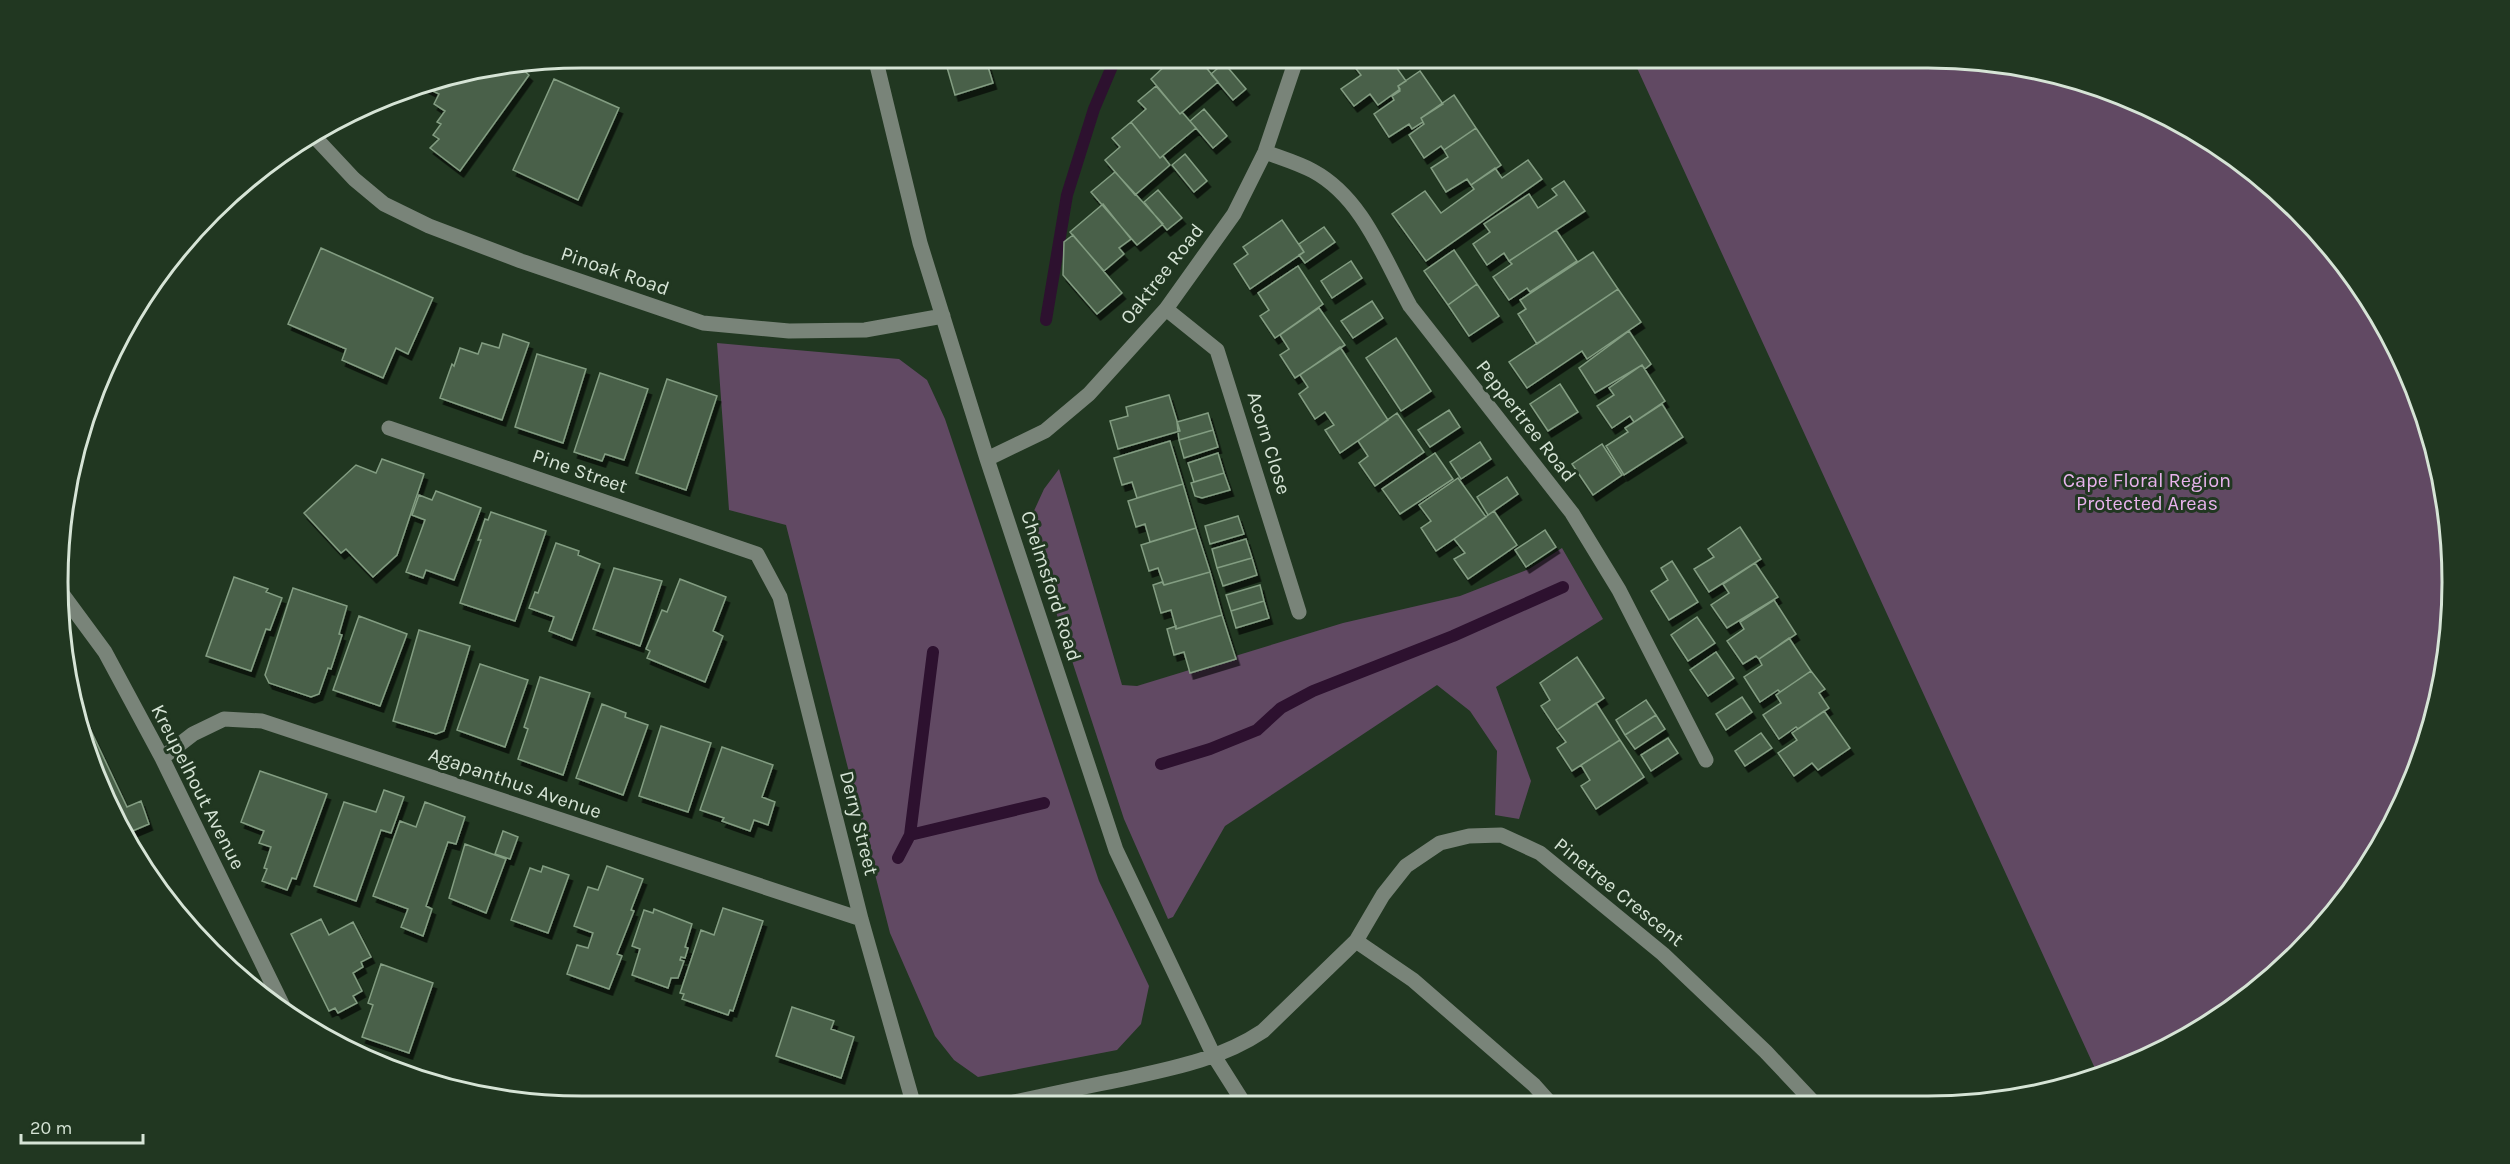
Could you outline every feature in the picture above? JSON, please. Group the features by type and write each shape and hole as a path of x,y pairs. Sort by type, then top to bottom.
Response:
{"street":[{"name":"Chelmsford Road","path":"878,68 920,243 987,459 1116,850 1214,1056 1239,1096"},
{"name":"Oaktree Road","path":"987,459 1045,431 1089,394 1166,309 1234,214 1265,152 1293,68"},
{"name":"Pinoak Road","path":"317,141 354,179 384,204 429,226 521,261 703,323 789,331 865,330 943,316"},
{"name":"Peppertree Road","path":"1265,152 1314,172 1337,190 1359,213 1377,239 1391,272 1410,306 1572,513 1619,590 1706,760"},
{"name":"Acorn Close","path":"1166,309 1217,350 1299,612"},
{"name":"Pine Street","path":"389,428 757,554"},
{"name":"Derry Street","path":"757,554 780,597 861,920 911,1096"},
{"name":"Kreupelhout Avenue","path":"69,603 105,652 162,758 279,997"},
{"name":"Agapanthus Avenue","path":"162,758 193,734 224,719 262,721 861,920"},
{"name":"Pinetree Crescent","path":"1214,1056 1246,1042 1263,1031 1356,941 1383,895 1406,866 1440,843 1469,836 1501,835 1540,853 1663,954 1766,1052 1807,1096"},
{"path":"1356,941 1413,980 1544,1096"},
{"path":"1043,1096 1166,1070 1214,1056"}],"green space":[{"name":"Cape Floral Region Protected Areas","path":"1637,68 1962,69 2028,77 2061,85 2125,107 2185,136 2214,154 2267,195 2292,218 2315,243 2356,296 2389,354 2403,385 2425,449 2433,482 2441,548 2441,616 2433,682 2425,715 2403,779 2374,839 2356,868 2315,921 2292,946 2241,990 2185,1028 2125,1057 2095,1068"},
{"path":"717,343 899,359 927,380 945,419 1099,881 1149,986 1141,1024 1117,1050 978,1077 954,1060 935,1036 890,933 786,525 729,510"},
{"path":"1059,469 1122,685 1137,686 1343,623 1460,596 1529,569 1562,548 1603,619 1496,687 1531,781 1519,819 1495,815 1497,751 1470,711 1437,685 1225,826 1173,917 1168,919 1124,819 1033,542 1033,513 1044,489"}],"building":[{"path":"947,68 988,68 993,83 955,95"},
{"path":"1163,68 1206,68 1218,82 1180,114 1151,79"},
{"path":"1218,68 1228,68 1246,89 1233,100 1211,74"},
{"path":"1356,68 1397,68 1406,81 1398,86 1400,89 1378,105 1370,94 1354,106 1341,89 1361,75"},
{"path":"525,71 529,75 460,171 430,148 439,139 433,135 441,124 437,122 445,111 434,104 439,94 432,90 482,77"},
{"path":"1420,71 1443,104 1421,118 1423,122 1412,129 1409,124 1389,137 1374,114 1394,100 1392,96 1400,91 1398,86"},
{"path":"554,79 619,108 578,200 513,170"},
{"path":"1156,86 1180,114 1182,112 1196,128 1160,158 1131,122 1146,109 1138,101"},
{"path":"1454,95 1476,128 1444,150 1441,146 1424,158 1409,135 1424,124 1421,118"},
{"path":"1204,109 1227,136 1213,148 1190,121"},
{"path":"1131,122 1160,158 1163,156 1170,165 1135,195 1105,160 1120,147 1112,138"},
{"path":"1476,128 1501,165 1471,185 1467,179 1446,192 1431,168 1448,157 1444,150"},
{"path":"1185,154 1207,181 1194,192 1172,165"},
{"path":"1528,160 1542,179 1426,261 1392,214 1425,191 1441,213 1474,189 1471,185 1495,168 1502,178"},
{"path":"1115,172 1163,224 1137,245 1091,192"},
{"path":"1564,181 1585,211 1509,261 1504,253 1487,265 1473,244 1490,232 1484,224 1529,194 1538,208 1557,195 1552,189"},
{"path":"1158,190 1182,218 1167,230 1144,202"},
{"path":"1103,204 1131,239 1119,248 1124,254 1104,271 1070,232"},
{"path":"1282,220 1304,252 1250,289 1234,264 1248,254 1243,247"},
{"path":"1324,227 1335,242 1305,263 1299,255 1304,252 1299,244"},
{"path":"1556,230 1577,261 1530,292 1527,288 1509,300 1493,277 1512,264 1509,261"},
{"path":"1073,235 1122,293 1097,314 1063,275 1064,242"},
{"path":"321,248 433,298 408,354 396,348 383,378 342,360 346,349 288,324"},
{"path":"1454,250 1477,284 1448,305 1424,271"},
{"path":"1593,252 1618,289 1537,344 1518,314 1526,309 1520,300"},
{"path":"1351,261 1362,278 1332,298 1321,281"},
{"path":"1298,266 1323,304 1275,338 1260,316 1269,310 1258,293"},
{"path":"1477,284 1499,316 1469,336 1448,305"},
{"path":"1618,289 1641,322 1587,359 1582,351 1527,388 1509,362"},
{"path":"1372,301 1383,318 1353,338 1341,321"},
{"path":"1319,308 1345,345 1295,378 1280,355 1289,349 1280,335"},
{"path":"1629,331 1651,364 1645,369 1642,365 1595,393 1579,368"},
{"path":"503,334 529,343 502,420 440,398 460,348 478,354 482,343 499,348"},
{"path":"1396,338 1431,391 1401,411 1366,358"},
{"path":"1340,347 1388,420 1340,453 1325,430 1334,425 1325,412 1315,419 1299,394 1308,387 1300,375"},
{"path":"537,354 586,369 563,443 515,427"},
{"path":"1642,365 1665,401 1634,422 1630,416 1612,428 1597,406 1614,395 1609,388"},
{"path":"600,373 648,389 624,460 605,454 602,461 574,452"},
{"path":"667,379 717,396 686,490 636,473"},
{"path":"1560,384 1578,412 1548,431 1530,404"},
{"path":"1169,395 1180,431 1118,449 1110,421 1128,416 1126,407"},
{"path":"1662,404 1683,437 1624,475 1606,446 1628,432 1625,428"},
{"path":"1449,410 1460,427 1430,447 1418,430"},
{"path":"1208,413 1213,430 1179,440 1177,422"},
{"path":"1397,413 1424,452 1375,486 1359,463 1368,456 1358,441"},
{"path":"1213,430 1218,447 1184,458 1179,440"},
{"path":"1170,441 1183,484 1137,498 1132,482 1122,485 1114,458"},
{"path":"1480,442 1491,459 1461,479 1450,462"},
{"path":"1602,444 1622,475 1593,495 1572,464"},
{"path":"1218,453 1224,473 1194,482 1188,463"},
{"path":"1435,453 1453,479 1400,514 1382,489"},
{"path":"382,459 424,474 397,555 373,577 346,549 341,553 304,513 356,465 376,473"},
{"path":"1224,473 1230,490 1202,498 1195,496 1191,483"},
{"path":"1507,477 1518,494 1488,515 1477,497"},
{"path":"1458,478 1486,517 1436,551 1421,528 1431,521 1419,505"},
{"path":"1183,484 1196,528 1150,542 1145,524 1136,527 1128,501"},
{"path":"436,491 481,508 454,580 426,570 423,578 406,572 425,520 412,515 419,495 432,500"},
{"path":"1494,511 1517,545 1468,579 1454,559 1465,553 1454,539"},
{"path":"491,512 546,531 515,621 460,603 481,540 478,540 485,519 488,520"},
{"path":"1238,516 1244,534 1210,544 1205,526"},
{"path":"1740,527 1761,559 1709,592 1694,569 1714,557 1708,549"},
{"path":"1196,528 1210,572 1164,585 1158,568 1149,571 1141,545"},
{"path":"1545,530 1556,547 1526,567 1515,550"},
{"path":"1246,539 1252,558 1217,568 1212,549"},
{"path":"556,543 579,551 578,555 600,564 572,640 549,631 554,617 529,608 535,592 538,593"},
{"path":"1252,558 1257,575 1223,586 1217,568"},
{"path":"1672,561 1698,602 1669,620 1651,591 1668,580 1661,568"},
{"path":"1755,563 1778,597 1727,628 1711,605 1729,593 1723,584"},
{"path":"614,568 662,581 640,646 593,629"},
{"path":"1210,572 1222,615 1176,629 1171,610 1161,613 1153,585 1162,582 1164,585"},
{"path":"234,577 268,589 266,592 282,598 270,630 266,629 251,671 206,656"},
{"path":"680,579 726,597 713,631 723,636 705,682 647,658 650,651 646,649 662,610 667,612"},
{"path":"1260,585 1264,601 1231,611 1226,595"},
{"path":"293,588 347,606 339,634 342,635 331,669 328,668 319,694 311,697 269,683 265,675"},
{"path":"1774,600 1796,634 1759,659 1756,656 1743,664 1727,641 1744,629 1740,622"},
{"path":"1264,601 1269,618 1236,628 1231,611"},
{"path":"1222,615 1236,659 1190,673 1184,652 1174,655 1167,629 1176,626 1176,629"},
{"path":"359,616 407,634 380,706 333,690"},
{"path":"1697,617 1715,643 1688,661 1671,635"},
{"path":"419,630 470,646 444,731 436,734 393,721"},
{"path":"1789,638 1811,671 1780,692 1778,690 1760,702 1744,677 1762,665 1759,659"},
{"path":"1716,652 1734,678 1708,696 1690,670"},
{"path":"1577,657 1604,698 1557,730 1541,706 1550,700 1540,683"},
{"path":"480,664 528,680 505,747 457,730"},
{"path":"1811,671 1825,689 1819,693 1829,708 1779,739 1763,715 1781,703 1776,695"},
{"path":"540,677 590,693 563,775 518,759 528,729 524,727"},
{"path":"1742,697 1752,712 1726,730 1716,714"},
{"path":"1646,700 1656,715 1625,735 1616,720"},
{"path":"1596,703 1620,740 1572,771 1557,748 1566,742 1557,730"},
{"path":"602,704 626,713 625,717 648,725 623,795 576,778"},
{"path":"1824,711 1850,748 1818,770 1812,763 1794,776 1778,753 1797,740 1792,733"},
{"path":"1656,715 1665,729 1635,749 1625,735"},
{"path":"88,724 127,807 141,801 149,824 132,831 107,779"},
{"path":"661,726 711,743 688,812 639,796"},
{"path":"1761,733 1772,748 1745,766 1735,751"},
{"path":"1668,738 1678,753 1651,771 1641,755"},
{"path":"1620,740 1644,777 1596,809 1581,786 1590,780 1581,765"},
{"path":"722,747 773,765 762,797 775,802 768,825 754,820 750,831 722,821 724,818 700,810"},
{"path":"260,771 327,794 296,879 292,878 287,890 262,881 271,847 259,843 264,831 241,822"},
{"path":"384,790 404,797 391,833 381,830 356,901 314,886 344,802 376,812"},
{"path":"425,802 465,817 456,844 448,842 426,906 432,909 423,936 401,927 408,909 373,896 400,821 416,827"},
{"path":"503,831 518,837 510,859 495,854"},
{"path":"465,844 506,859 486,913 449,898"},
{"path":"543,866 569,875 548,933 511,920 530,868 541,872"},
{"path":"607,866 643,879 631,910 634,911 617,954 622,956 609,989 567,974 577,945 588,948 593,933 574,926 588,887 598,890"},
{"path":"723,908 763,921 733,1011 730,1010 728,1015 682,999 684,994 680,993 701,930 714,935"},
{"path":"654,909 692,924 685,947 688,948 685,958 681,957 680,960 684,961 678,978 671,978 668,988 632,975 640,949 632,946 644,910 653,913"},
{"path":"321,919 329,935 353,922 371,957 361,962 363,967 353,973 362,991 353,996 357,1003 338,1013 335,1008 329,1011 291,934"},
{"path":"381,964 433,983 409,1053 362,1037 373,1005 368,1003"},
{"path":"792,1007 834,1021 831,1029 854,1037 841,1078 776,1056"}],"waterway":[{"path":"1046,320 1067,195 1094,109 1111,68"},
{"path":"1161,764 1210,749 1257,730 1281,708 1313,691 1453,636 1563,587"},
{"path":"898,858 910,835 933,652"},
{"path":"910,835 1044,803"}]}
